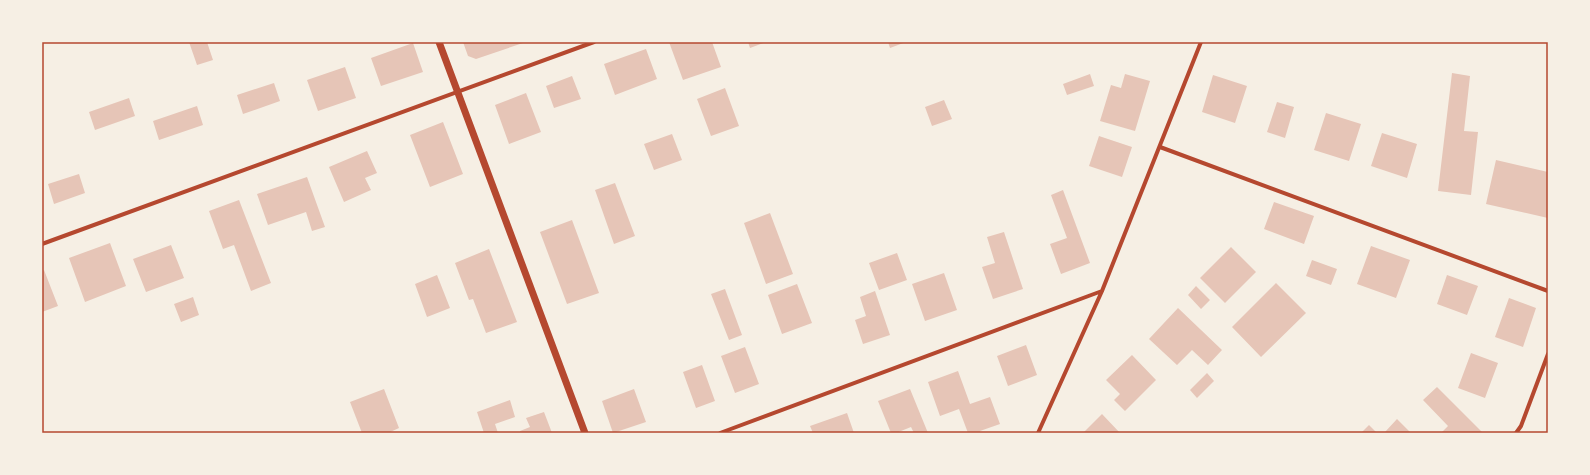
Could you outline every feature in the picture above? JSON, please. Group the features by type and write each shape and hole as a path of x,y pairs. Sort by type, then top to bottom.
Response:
{"street":[{"path":"439,42 585,433"},
{"path":"42,244 594,42"},
{"path":"1038,433 1102,292 1201,42"},
{"path":"1160,147 1548,291"},
{"path":"720,433 1102,292"},
{"path":"1516,433 1521,426 1548,354"}],"building":[{"path":"189,42 207,42 213,60 197,65"},
{"path":"463,42 526,42 476,59 468,56"},
{"path":"669,42 712,42 721,67 683,80"},
{"path":"748,42 766,42 750,48"},
{"path":"888,42 906,42 890,48"},
{"path":"413,43 423,72 381,86 371,58"},
{"path":"646,49 657,79 615,95 604,64"},
{"path":"345,67 356,98 318,111 307,80"},
{"path":"1452,73 1470,76 1464,131 1478,132 1471,195 1438,191"},
{"path":"1090,74 1094,86 1067,95 1063,84"},
{"path":"1125,74 1150,81 1135,131 1100,121 1111,85 1121,88"},
{"path":"1213,75 1247,86 1235,123 1202,112"},
{"path":"572,76 581,99 554,108 546,86"},
{"path":"274,83 280,101 243,114 237,95"},
{"path":"725,88 739,126 711,136 697,99"},
{"path":"526,93 541,132 509,144 495,105"},
{"path":"129,98 135,116 95,130 89,112"},
{"path":"944,100 952,119 932,126 925,107"},
{"path":"1277,102 1294,107 1285,138 1267,132"},
{"path":"197,106 203,125 159,140 153,121"},
{"path":"1326,113 1361,124 1349,161 1314,150"},
{"path":"443,122 463,174 430,187 410,135"},
{"path":"1382,133 1417,144 1407,178 1371,166"},
{"path":"672,134 682,160 654,170 644,144"},
{"path":"1099,136 1132,147 1122,177 1089,166"},
{"path":"367,151 377,173 365,178 371,190 344,202 329,167"},
{"path":"1496,160 1548,172 1548,218 1486,204"},
{"path":"79,174 85,193 54,204 48,184"},
{"path":"307,177 325,227 312,231 306,212 268,225 257,194"},
{"path":"615,183 635,236 614,244 595,190"},
{"path":"1063,190 1090,263 1061,274 1050,244 1067,238 1051,195"},
{"path":"239,200 271,283 251,291 234,245 223,249 209,211"},
{"path":"1274,202 1314,216 1304,244 1264,229"},
{"path":"770,213 793,274 766,284 744,223"},
{"path":"572,220 599,293 567,304 540,232"},
{"path":"1004,232 1023,289 993,299 982,267 995,263 987,237"},
{"path":"110,243 126,286 85,302 69,258"},
{"path":"171,245 184,278 146,292 133,259"},
{"path":"1371,246 1410,260 1396,298 1357,284"},
{"path":"1231,247 1256,272 1225,303 1200,278"},
{"path":"489,249 517,322 486,333 473,299 469,300 455,263"},
{"path":"897,253 907,280 879,290 869,263"},
{"path":"1312,260 1337,269 1331,285 1306,276"},
{"path":"44,270 58,306 42,312 42,271"},
{"path":"944,273 957,310 925,321 912,284"},
{"path":"437,275 450,308 427,317 415,284"},
{"path":"1447,275 1478,286 1467,315 1437,304"},
{"path":"1276,283 1306,313 1261,357 1232,327"},
{"path":"797,284 812,323 782,334 768,295"},
{"path":"1196,286 1210,300 1201,309 1188,295"},
{"path":"725,289 742,335 729,340 711,294"},
{"path":"875,291 890,335 863,344 855,320 866,316 860,297"},
{"path":"193,297 199,315 181,322 174,304"},
{"path":"1509,298 1536,308 1523,347 1495,337"},
{"path":"1178,308 1222,350 1208,365 1192,350 1177,365 1149,339"},
{"path":"1026,345 1037,375 1008,386 997,356"},
{"path":"745,347 759,384 735,393 721,356"},
{"path":"1471,353 1498,363 1485,398 1458,388"},
{"path":"1132,355 1156,380 1125,411 1114,400 1120,394 1106,380"},
{"path":"702,365 715,401 696,408 683,372"},
{"path":"958,371 970,404 990,397 1000,424 980,431 981,433 968,433 959,409 940,416 928,382"},
{"path":"1207,373 1214,381 1197,398 1190,390"},
{"path":"1437,387 1483,433 1441,433 1448,426 1423,400"},
{"path":"384,389 399,428 388,433 362,433 350,402"},
{"path":"634,389 646,422 613,433 602,401"},
{"path":"910,389 928,433 914,433 911,427 896,433 891,433 878,401"},
{"path":"510,400 515,417 495,424 498,433 484,433 477,412"},
{"path":"544,412 552,433 520,433 520,431 530,427 526,418"},
{"path":"847,413 854,433 813,433 810,426"},
{"path":"1102,414 1120,433 1083,433"},
{"path":"1397,419 1411,433 1385,432"},
{"path":"1369,425 1377,433 1361,433"}]}
